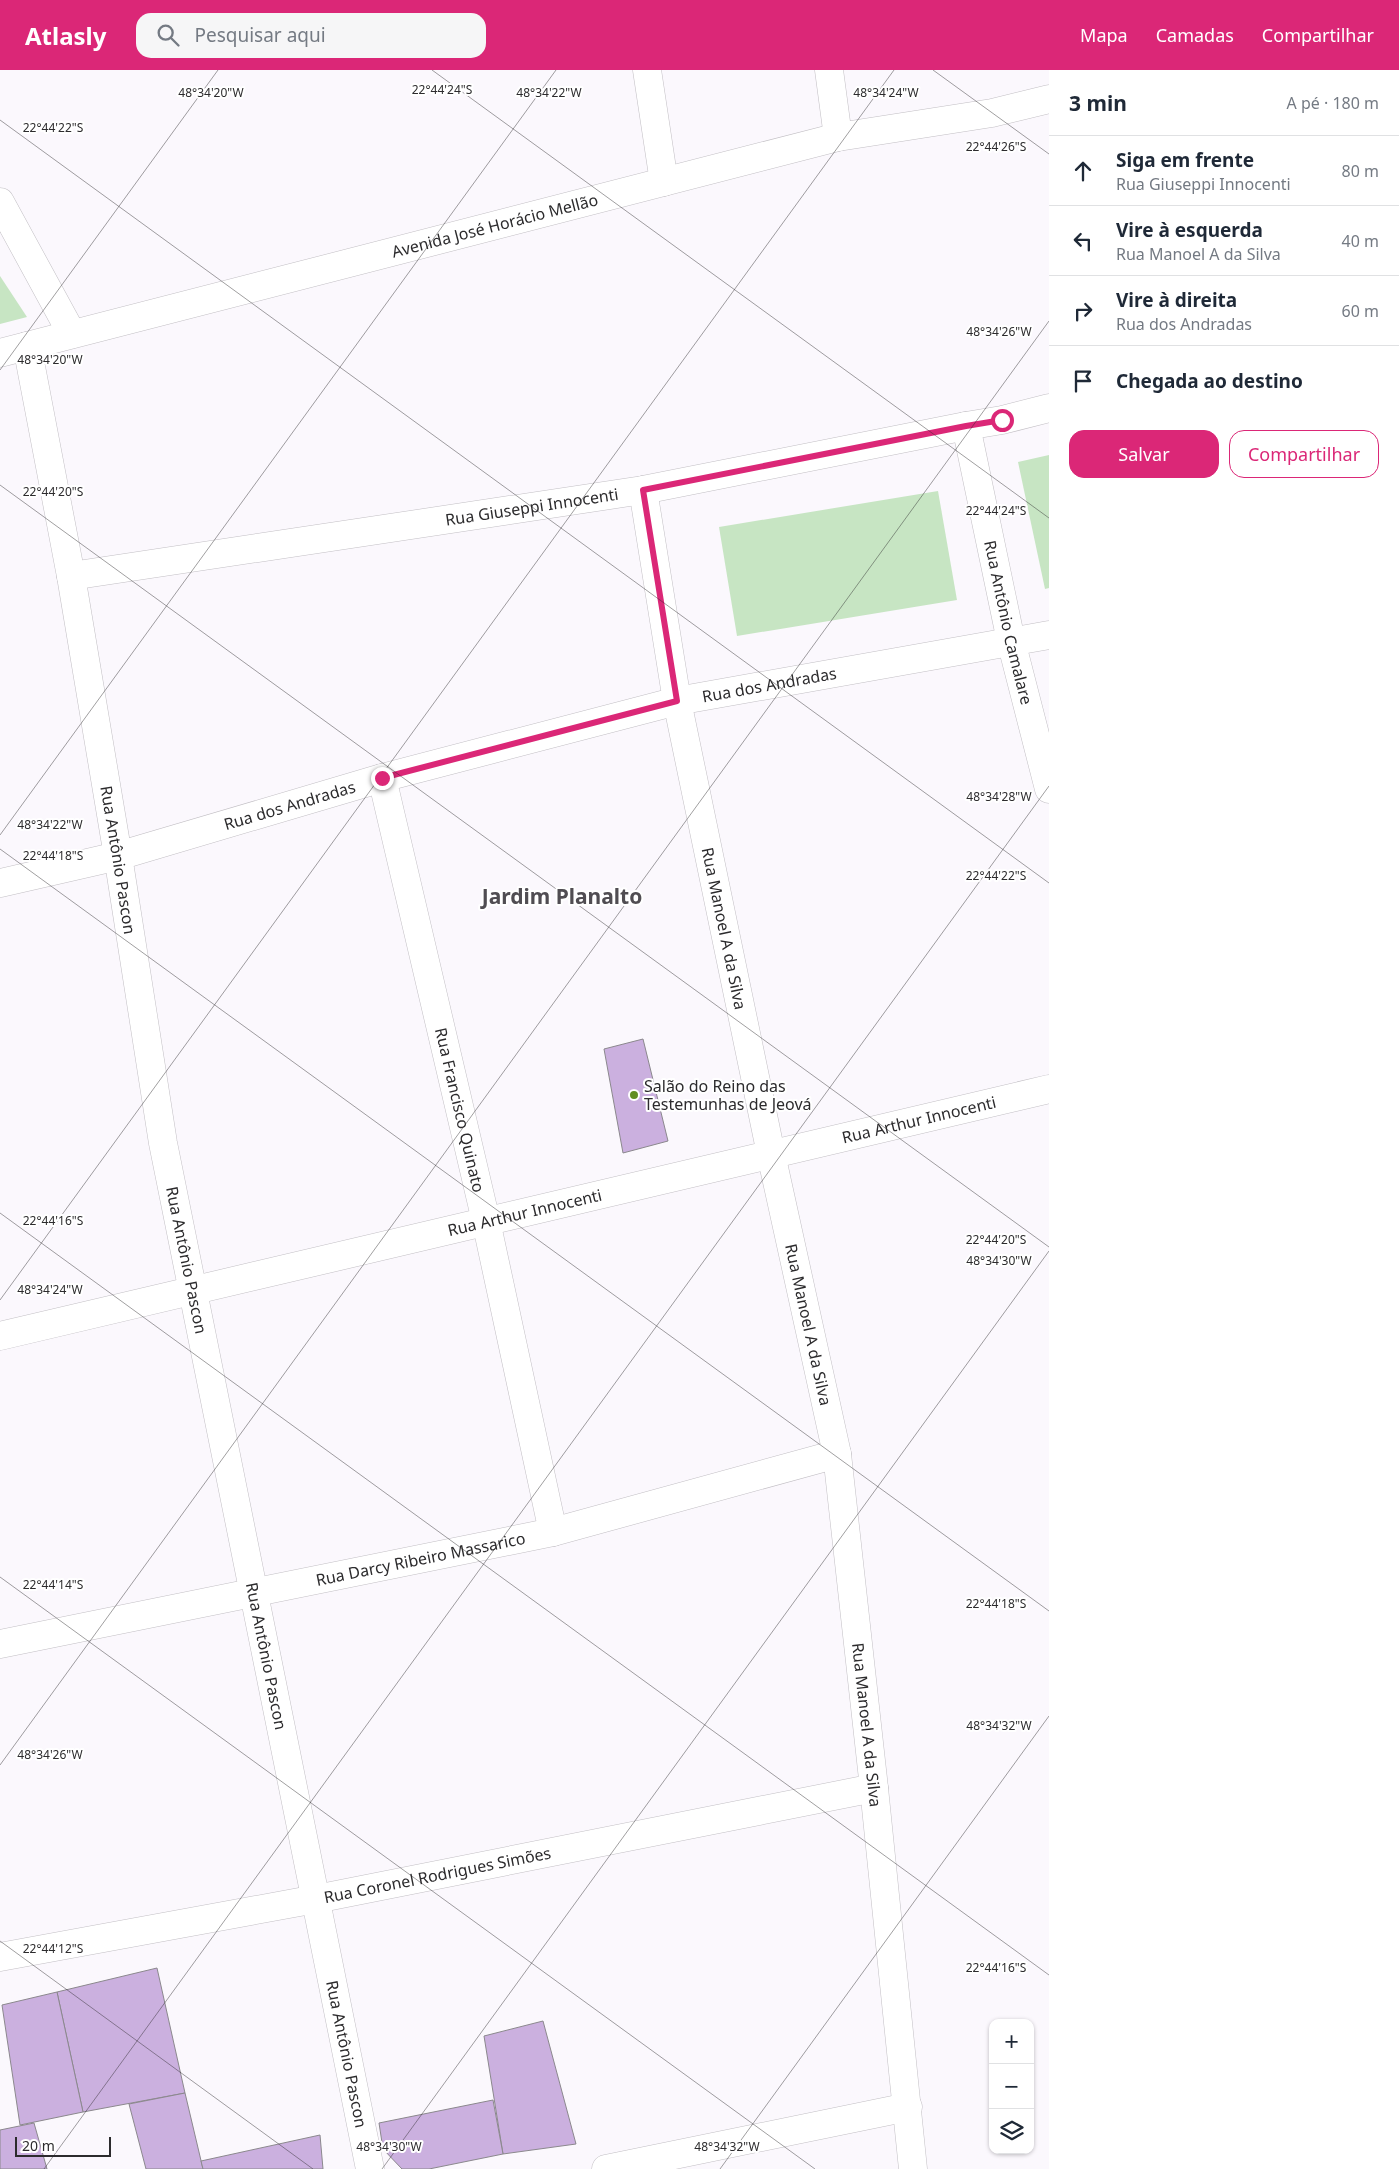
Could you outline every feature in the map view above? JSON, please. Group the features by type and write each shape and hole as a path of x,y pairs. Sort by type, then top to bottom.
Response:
{"street":[{"path":"648,70 664,182"},
{"path":"829,70 838,138"},
{"name":"Avenida José Horácio Mellão","path":"992,113 1049,85"},
{"name":"Avenida José Horácio Mellão","path":"0,353 838,138 992,113 1049,99"},
{"path":"0,202 72,334"},
{"name":"Rua Antônio Pascon","path":"27,346 71,576 118,856 163,1143 370,2169"},
{"name":"Rua Giuseppi Innocenti","path":"71,576 643,490 1002,420 1049,408"},
{"name":"Rua Antônio Camalare","path":"966,426 1011,641 1049,789"},
{"name":"Rua Manoel A da Silva","path":"643,490 677,701 771,1154 837,1454 908,2107 913,2169"},
{"name":"Rua dos Andradas","path":"0,883 118,856 382,778 677,701 1049,634"},
{"name":"Rua Francisco Quinato","path":"382,778 486,1221 553,1532"},
{"name":"Rua Arthur Innocenti","path":"0,1336 1049,1088"},
{"name":"Rua Darcy Ribeiro Massarico","path":"0,1644 553,1532 837,1454"},
{"name":"Rua Coronel Rodrigues Simões","path":"0,1957 316,1899 874,1788"},
{"path":"606,2169 908,2107"}],"green space":[{"path":"0,276 27,317 0,324"},
{"path":"1049,455 1049,588 1045,589 1018,462"},
{"path":"938,491 957,600 737,636 719,527"}],"building":[{"name":"Salão do Reino das Testemunhas de Jeová","path":"643,1039 668,1141 623,1153 604,1049"},
{"path":"157,1968 185,2093 83,2112 57,1992"},
{"path":"57,1992 83,2112 20,2125 2,2005"},
{"path":"543,2021 576,2144 503,2154 484,2036"},
{"path":"185,2093 203,2169 146,2169 129,2104"},
{"path":"493,2100 503,2154 429,2169 402,2169 383,2149 379,2123"},
{"path":"34,2123 47,2169 0,2169 0,2130"},
{"path":"320,2135 323,2169 203,2169 201,2161"}],"place":[{"name":"Salão do Reino das Testemunhas de Jeová","path":"634,1095"}],"district":[{"name":"Jardim Planalto","path":"562,897"}],"route":[{"path":"382,778 677,701 643,490 1002,420"}]}
